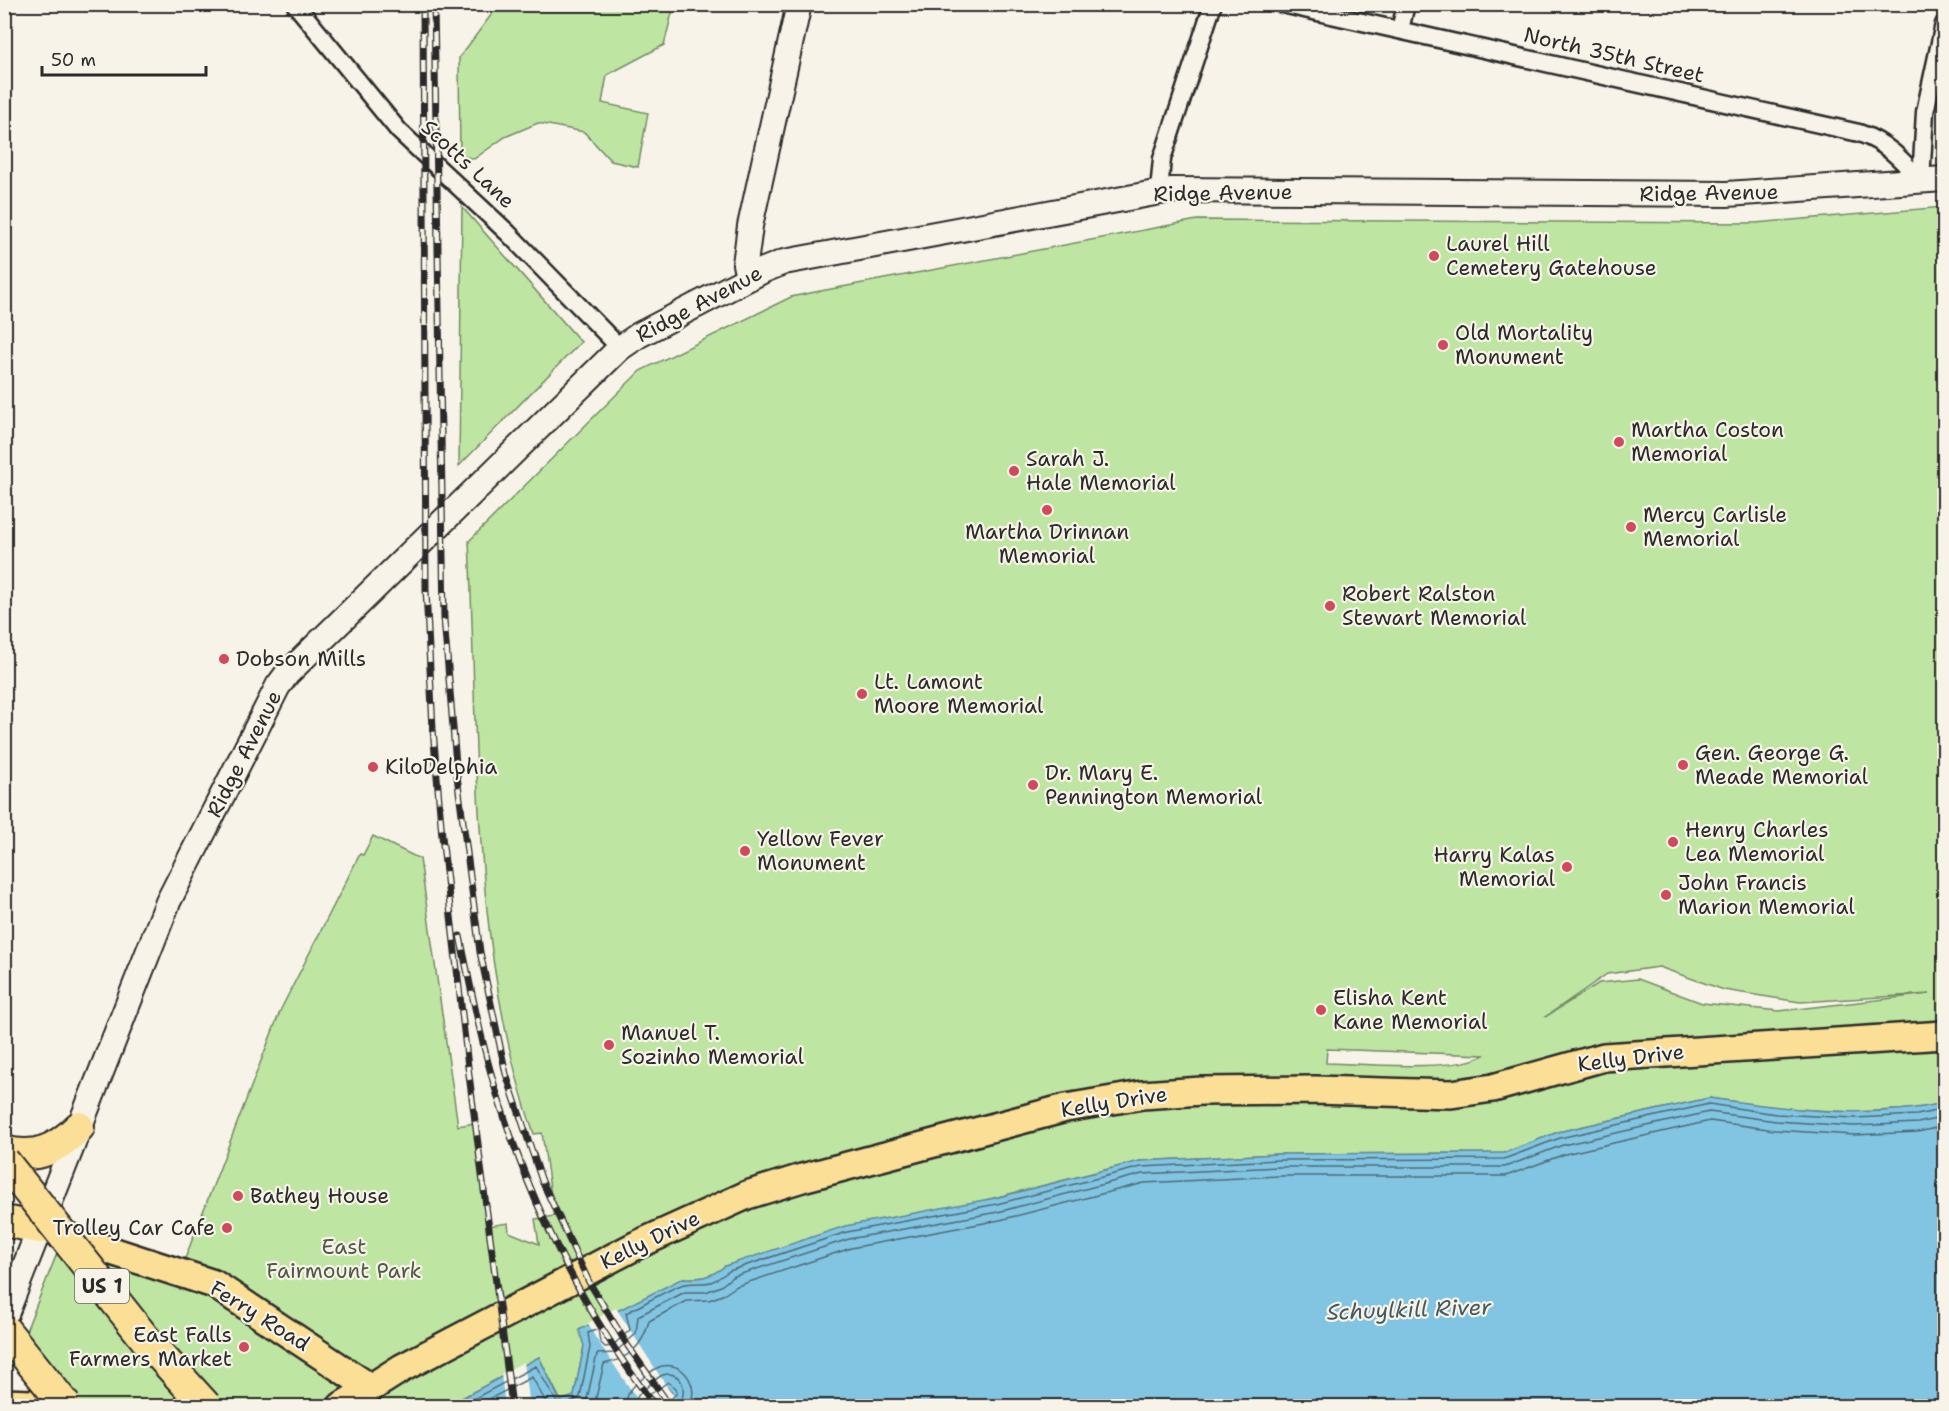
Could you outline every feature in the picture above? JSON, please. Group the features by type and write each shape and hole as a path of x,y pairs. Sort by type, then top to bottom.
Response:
{"highway":[{"path":"4,1151 37,1154 52,1149 79,1127"},
{"name":"US 1","path":"4,1161 140,1332 206,1407"},
{"path":"4,1176 40,1228"},
{"path":"4,1221 40,1228"},
{"path":"4,1329 62,1406"}],"main road":[{"path":"748,278 746,264 750,226 799,4"},
{"name":"Ridge Avenue","path":"4,1319 168,902 287,674 621,348 639,334 772,266 1159,191 1726,194 1944,179"},
{"name":"Kelly Drive","path":"342,1407 369,1387 637,1245 747,1196 802,1178 1066,1108 1142,1095 1202,1091 1304,1090 1451,1094 1493,1088 1604,1057 1944,1035"},
{"name":"Ferry Road","path":"40,1228 214,1284 369,1387"},
{"path":"4,1403 62,1406"}],"street":[{"name":"Scotts Lane","path":"295,4 399,131 508,233 621,348"},
{"path":"1159,191 1162,159 1213,4"},
{"name":"North 35th Street","path":"1282,4 1859,133 1891,149 1921,181"},
{"path":"1400,30 1406,4"},
{"path":"1921,181 1925,112 1944,24"}],"green space":[{"path":"502,5 674,5 664,45 607,75 602,103 648,113 638,167 611,161 584,132 538,123 505,137 474,159 460,155 459,58 497,7"},
{"path":"462,207 581,342 459,466"},
{"name":"East Fairmount Park","path":"1944,207 1944,1103 1916,1109 1854,1112 1777,1108 1709,1098 1558,1132 1504,1153 1278,1154 1140,1161 725,1266 706,1276 683,1278 584,1346 574,1396 561,1401 539,1357 447,1406 76,1406 24,1336 60,1246 176,1282 281,1009 360,854 363,855 373,836 420,859 458,1126 475,1123 488,1226 508,1223 509,1232 539,1244 535,1219 554,1216 542,1133 534,1134 513,1064 498,992 488,917 477,765 469,541 640,371 791,297 1197,220 1755,223","holes":["1659,967 1724,990 1800,1002 1930,994 1779,1011 1702,1003 1638,979 1599,983 1545,1017 1607,974","1327,1049 1484,1055 1454,1064 1362,1065 1326,1063"]}],"water":[{"name":"Schuylkill River","path":"1709,1098 1797,1109 1856,1112 1886,1111 1944,1103 1944,1406 654,1406 672,1393 667,1387 648,1403 651,1406 447,1406 539,1357 560,1401 574,1396 584,1346 579,1330 683,1278 706,1276 725,1266 845,1226 995,1198 1140,1161 1278,1154 1504,1153 1558,1132"}],"pier":[{"path":"616,1308 669,1390 682,1406 642,1406 595,1337 588,1323"},
{"path":"524,1362 530,1406 505,1406 501,1374"}],"railway":[{"path":"423,4 426,590 433,729 442,836 468,1067 512,1406"},
{"path":"434,4 444,619 457,776 480,952 506,1074 542,1181 589,1282 628,1346 670,1406"},
{"path":"460,936 492,1076 519,1160 534,1197 588,1305 609,1340 655,1406"}],"place":[{"name":"Laurel Hill Cemetery Gatehouse","path":"1434,256"},
{"name":"Old Mortality Monument","path":"1443,345"},
{"name":"Martha Coston Memorial","path":"1619,442"},
{"name":"Sarah J. Hale Memorial","path":"1014,471"},
{"name":"Martha Drinnan Memorial","path":"1047,510"},
{"name":"Mercy Carlisle Memorial","path":"1631,527"},
{"name":"Robert Ralston Stewart Memorial","path":"1330,606"},
{"name":"Dobson Mills","path":"224,659"},
{"name":"Lt. Lamont Moore Memorial","path":"862,694"},
{"name":"Gen. George G. Meade Memorial","path":"1683,765"},
{"name":"KiloDelphia","path":"373,767"},
{"name":"Dr. Mary E. Pennington Memorial","path":"1033,785"},
{"name":"Henry Charles Lea Memorial","path":"1673,842"},
{"name":"Yellow Fever Monument","path":"745,851"},
{"name":"Harry Kalas Memorial","path":"1567,867"},
{"name":"John Francis Marion Memorial","path":"1666,895"},
{"name":"Elisha Kent Kane Memorial","path":"1321,1010"},
{"name":"Manuel T. Sozinho Memorial","path":"609,1045"},
{"name":"Bathey House","path":"238,1196"},
{"name":"Trolley Car Cafe","path":"227,1228"},
{"name":"East Falls Farmers Market","path":"244,1347"}]}
